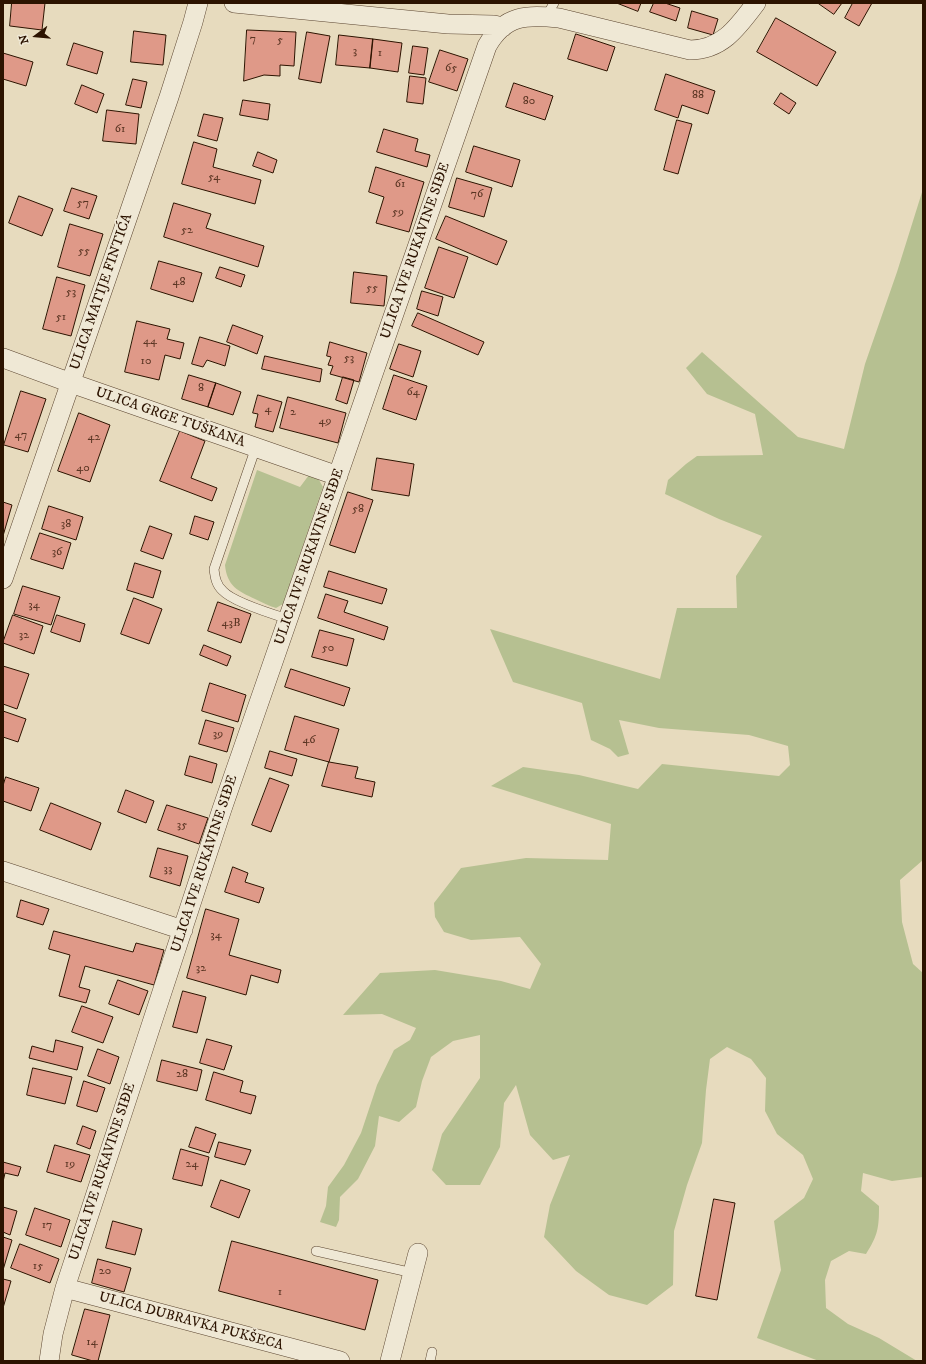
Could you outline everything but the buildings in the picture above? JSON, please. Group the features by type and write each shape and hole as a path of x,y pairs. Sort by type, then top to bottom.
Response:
{"street":[{"name":"ULICA MATIJE FINTIĆA","path":"3,579 169,97 198,3"},
{"path":"234,3 448,24 494,25 503,27"},
{"name":"ULICA IVE RUKAVINE SIĐE","path":"49,1361 52,1334 65,1288 222,809 487,46 496,32 520,17 533,16 550,10 559,18 678,48 698,50 713,46 727,37 756,3"},
{"name":"ULICA GRGE TUŠKANA","path":"3,358 338,476"},
{"path":"3,871 183,930"},
{"path":"390,1361 418,1253"},
{"name":"ULICA DUBRAVKA PUKŠECA","path":"65,1288 340,1361"}],"lane":[{"path":"256,448 214,569 215,576 218,585 228,596 288,619"},
{"path":"316,1251 413,1273"}],"green space":[{"path":"923,189 923,860 900,880 902,922 913,964 923,973 923,1177 892,1181 863,1173 861,1191 879,1206 878,1226 873,1242 866,1254 849,1251 831,1261 825,1280 826,1308 848,1324 879,1338 917,1361 819,1361 757,1338 781,1270 774,1221 804,1198 813,1179 803,1155 777,1134 765,1111 766,1078 751,1059 727,1047 710,1059 702,1143 687,1185 674,1231 673,1285 647,1305 609,1295 576,1271 544,1237 550,1205 570,1155 553,1160 530,1135 516,1085 504,1103 500,1147 480,1185 446,1185 432,1170 442,1134 480,1078 480,1035 453,1041 431,1057 422,1081 416,1107 399,1122 379,1116 375,1146 358,1179 340,1197 339,1220 336,1227 320,1222 326,1206 328,1187 344,1165 361,1133 377,1085 394,1050 410,1040 416,1028 382,1014 343,1015 380,973 435,970 501,981 530,989 541,964 520,937 471,940 444,932 435,917 434,903 461,868 526,858 608,860 611,824 491,786 523,767 579,775 638,789 662,764 779,776 790,765 788,746 749,735 659,728 619,720 629,754 618,757 610,749 591,740 582,703 513,682 490,629 660,679 677,608 737,608 736,576 762,536 719,519 665,494 668,480 697,456 763,455 755,414 707,394 686,368 702,352 798,437 844,449 865,364 897,272"},
{"path":"257,470 300,487 309,475 319,480 323,487 283,604 276,608 249,596 234,587 228,578 225,565"}]}
